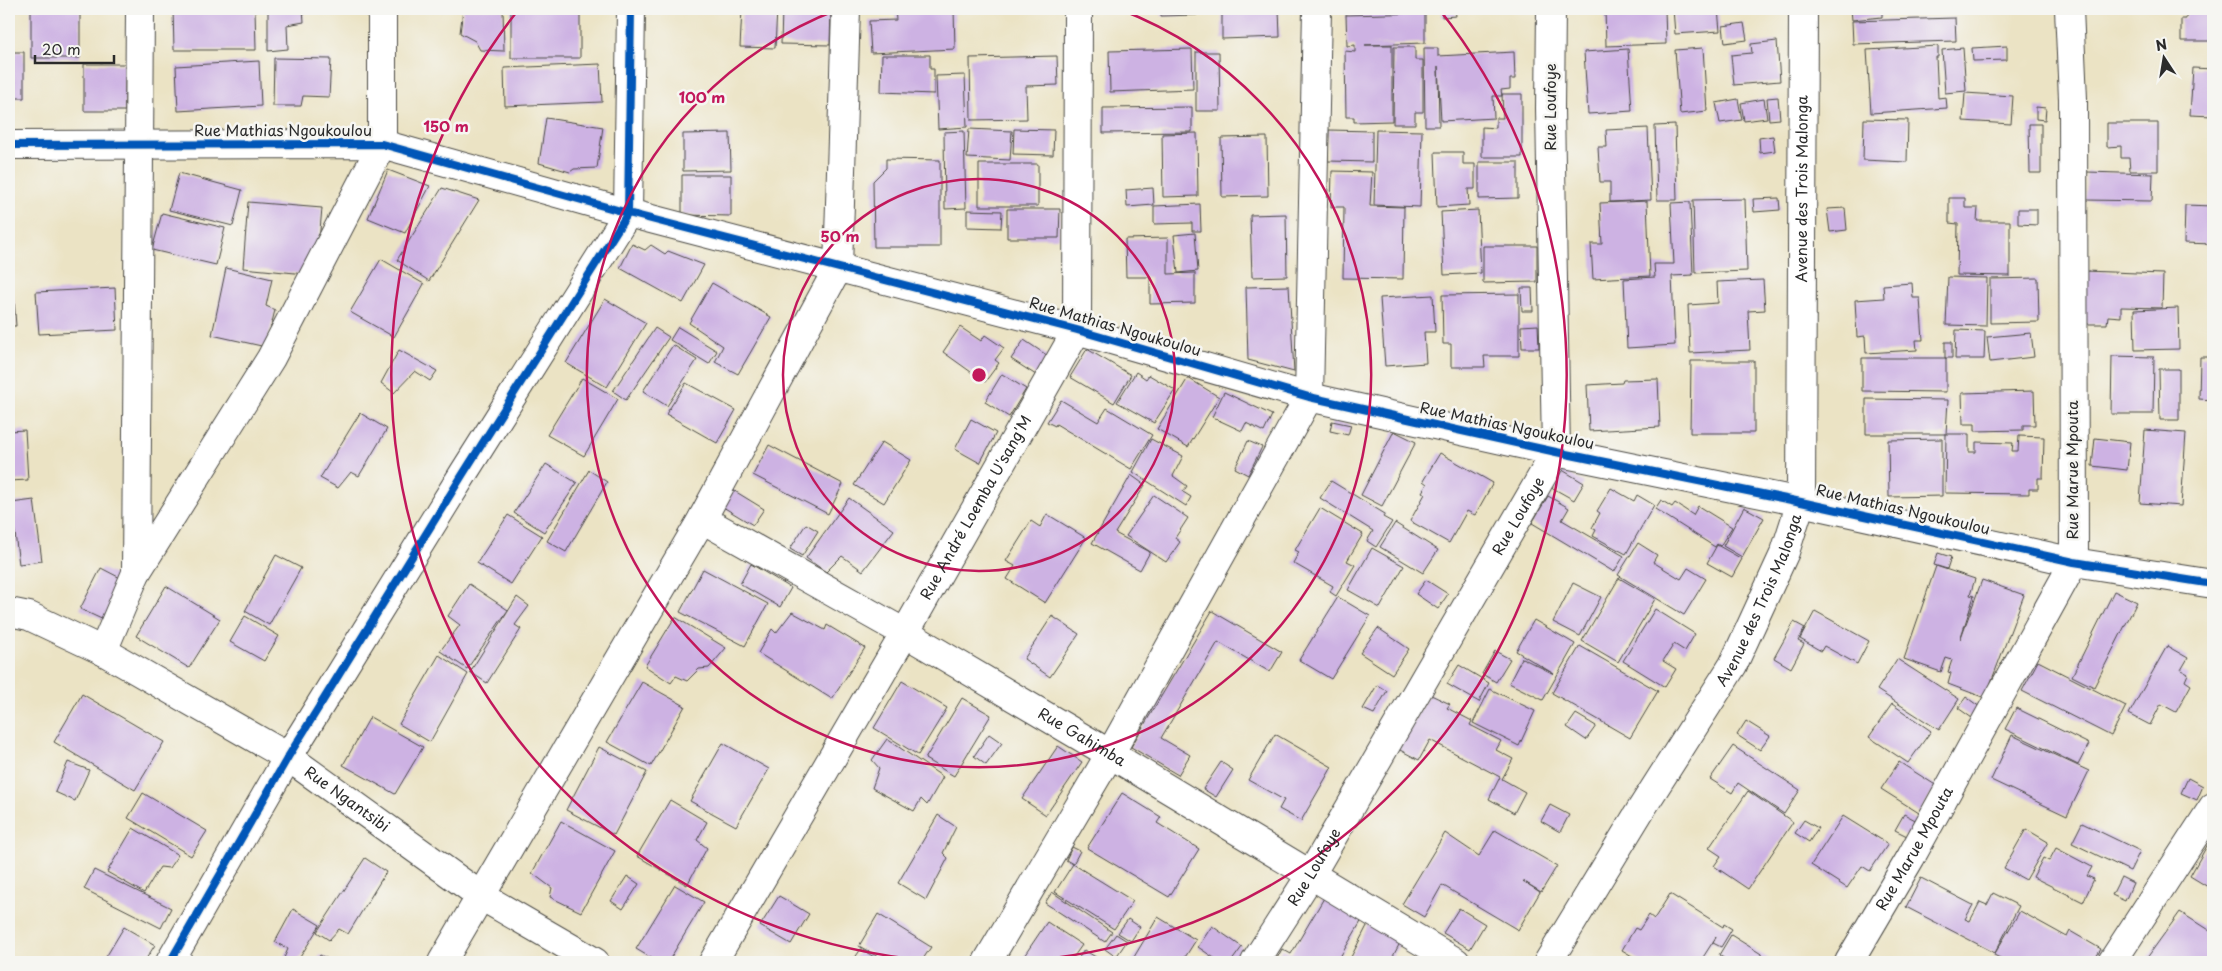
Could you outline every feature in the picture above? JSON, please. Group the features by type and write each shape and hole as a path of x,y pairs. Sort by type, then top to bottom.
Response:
{"street":[{"path":"136,572 140,9"},
{"path":"102,651 136,572 271,358 382,144 382,9"},
{"path":"170,962 288,757 463,474 628,213 630,9"},
{"path":"442,962 702,519 838,268 846,9"},
{"name":"Rue André Loemba U'sang'M","path":"713,962 905,633 1078,330 1078,9"},
{"path":"987,962 1110,754 1309,397 1317,9"},
{"name":"Rue Loufoye","path":"1255,962 1310,876 1556,452 1550,108 1552,9"},
{"name":"Avenue des Trois Malonga","path":"1548,962 1640,811 1733,665 1785,552 1801,502 1803,9"},
{"name":"Rue Marue Mpouta","path":"1849,962 1911,858 2074,562 2072,99 2069,9"},
{"name":"Rue Mathias Ngoukoulou","path":"9,145 382,144 628,213 1078,330 1309,397 1556,452 1801,502 2074,562 2213,584"},
{"name":"Rue Gahimba","path":"702,519 905,633 1456,962"},
{"name":"Rue Ngantsibi","path":"9,612 28,616 102,651 288,757 481,896 594,962"},
{"path":"2112,962 2213,807"}],"building":[{"path":"31,9 80,9 80,58 31,58"},
{"path":"173,9 255,9 256,50 174,50"},
{"path":"268,9 303,9 304,22 287,25 288,49 268,51"},
{"path":"463,9 503,9 504,51 480,50 475,41 460,33"},
{"path":"511,9 580,9 580,58 511,58"},
{"path":"653,9 731,9 732,11 653,13"},
{"path":"742,9 777,9 775,48 740,47"},
{"path":"782,9 831,9 830,45 781,44"},
{"path":"895,9 954,9 955,49 871,53 869,21 896,20"},
{"path":"1161,9 1197,9 1197,15 1161,16"},
{"path":"1222,9 1279,9 1280,37 1222,39"},
{"path":"1442,9 1455,9 1456,16 1442,17"},
{"path":"1605,9 1665,9 1666,44 1606,46"},
{"path":"1673,9 1718,9 1720,31 1675,34"},
{"path":"1851,9 1882,9 1882,17 1852,20"},
{"path":"2186,9 2213,9 2213,41 2181,41 2181,19 2186,19"},
{"path":"1425,13 1425,43 1365,45 1392,45 1392,121 1354,122 1354,117 1346,117 1345,51 1355,52 1355,45 1347,46 1346,15"},
{"path":"1955,18 1956,41 1853,44 1852,21"},
{"path":"1744,23 1747,40 1725,43 1723,26"},
{"path":"1777,41 1780,81 1734,85 1731,55 1752,53 1751,44"},
{"path":"1938,46 1938,57 1936,57 1938,98 1946,97 1947,108 1871,113 1867,50"},
{"path":"2007,46 2007,60 1973,61 1972,48"},
{"path":"1394,47 1415,47 1415,60 1423,60 1423,112 1415,112 1415,124 1393,124"},
{"path":"1424,48 1438,48 1438,56 1514,52 1515,79 1510,79 1510,89 1501,90 1502,96 1493,96 1494,118 1441,121 1438,66 1439,126 1425,126"},
{"path":"1703,48 1707,111 1680,114 1675,50"},
{"path":"1963,48 1966,91 1945,93 1942,50"},
{"path":"1192,49 1193,89 1110,92 1109,51"},
{"path":"1628,49 1632,111 1588,114 1584,52"},
{"path":"9,52 24,52 24,98 9,98"},
{"path":"1196,52 1219,52 1220,111 1196,111"},
{"path":"882,55 930,55 930,69 934,69 934,94 881,92"},
{"path":"1057,56 1058,85 1026,86 1027,119 971,120 970,58"},
{"path":"274,58 331,59 329,97 303,96 301,106 273,106"},
{"path":"259,61 261,106 178,111 176,66"},
{"path":"84,64 125,64 125,111 84,111"},
{"path":"600,64 602,102 505,106 504,68"},
{"path":"2193,68 2213,69 2213,116 2190,115"},
{"path":"965,75 967,127 938,129 936,76"},
{"path":"1965,93 2013,96 2011,124 1963,121"},
{"path":"1502,94 1522,94 1522,157 1482,157 1482,127 1496,128 1496,118 1503,118"},
{"path":"1778,97 1780,119 1769,120 1767,98"},
{"path":"1738,99 1742,120 1720,123 1716,103"},
{"path":"1764,99 1767,118 1744,121 1741,103"},
{"path":"1192,107 1192,132 1103,133 1103,108"},
{"path":"2036,107 2046,108 2045,120 2036,119"},
{"path":"546,118 603,127 597,168 574,169 570,172 539,163"},
{"path":"1864,119 1908,120 1907,162 1863,160"},
{"path":"2107,123 2158,123 2158,171 2130,171 2129,158 2121,158 2121,146 2107,147"},
{"path":"2029,124 2041,124 2041,173 2030,173"},
{"path":"1675,125 1677,200 1657,200 1655,126"},
{"path":"1648,128 1651,200 1610,202 1610,182 1600,182 1598,147 1607,147 1606,130"},
{"path":"969,129 1012,131 1010,160 967,158"},
{"path":"1014,129 1054,130 1053,155 1013,154"},
{"path":"1329,130 1372,131 1372,162 1328,161"},
{"path":"1376,130 1422,131 1420,207 1374,205"},
{"path":"964,131 966,208 945,209 944,132"},
{"path":"730,133 731,170 683,171 683,134"},
{"path":"1197,133 1198,196 1163,197 1162,134"},
{"path":"1773,136 1775,151 1760,153 1759,138"},
{"path":"1267,137 1268,196 1222,197 1221,138"},
{"path":"1435,152 1463,152 1463,164 1475,164 1475,189 1468,189 1469,205 1437,207"},
{"path":"886,159 940,160 940,247 874,247 873,181 886,168"},
{"path":"1479,162 1518,162 1518,198 1479,199"},
{"path":"979,164 1038,164 1038,206 979,206"},
{"path":"388,170 430,186 405,233 368,218"},
{"path":"1332,171 1372,172 1370,206 1404,207 1403,279 1343,278 1344,207 1331,207"},
{"path":"2087,172 2153,174 2152,201 2086,200"},
{"path":"179,173 242,190 233,226 169,210"},
{"path":"682,175 731,175 731,216 682,215"},
{"path":"442,188 479,200 429,281 397,260"},
{"path":"1153,188 1154,205 1127,207 1126,190"},
{"path":"1779,198 1780,210 1754,212 1753,199"},
{"path":"1949,198 1965,198 1965,208 1978,208 1977,221 2010,221 2010,276 1957,275 1958,224 1949,223"},
{"path":"1745,199 1747,271 1695,273 1693,200"},
{"path":"1647,201 1650,276 1593,279 1591,244 1602,244 1600,203"},
{"path":"248,202 322,208 316,275 243,268"},
{"path":"1690,202 1693,275 1672,276 1675,345 1627,348 1624,279 1655,277 1654,264 1674,264 1671,203"},
{"path":"1200,204 1201,231 1192,231 1192,223 1154,224 1154,206"},
{"path":"2185,205 2213,206 2213,244 2184,243"},
{"path":"1845,208 1847,230 1830,232 1827,209"},
{"path":"1007,209 1060,209 1059,238 1007,238"},
{"path":"2018,209 2037,209 2037,225 2018,224"},
{"path":"967,210 1002,211 1001,228 967,227"},
{"path":"1478,210 1481,273 1444,275 1441,212"},
{"path":"162,213 225,228 216,265 152,250"},
{"path":"1286,214 1287,276 1252,277 1250,215"},
{"path":"1195,233 1198,271 1178,273 1174,235"},
{"path":"1168,238 1168,274 1195,273 1195,303 1150,304 1150,277 1126,277 1125,239"},
{"path":"632,244 645,250 651,245 665,254 668,251 704,265 683,303 620,268"},
{"path":"1483,246 1537,246 1537,282 1483,283"},
{"path":"381,259 424,284 394,337 350,312"},
{"path":"226,268 272,279 266,306 275,310 266,347 212,335"},
{"path":"2085,271 2163,274 2162,308 2121,307 2121,317 2108,316 2107,324 2083,324"},
{"path":"1948,277 1987,278 1986,326 1946,325"},
{"path":"2038,278 2039,322 1990,323 1990,279"},
{"path":"1763,280 1765,310 1748,311 1750,350 1690,353 1688,305 1718,303 1717,282"},
{"path":"712,283 771,317 738,374 715,362 723,346 689,323"},
{"path":"1912,283 1913,298 1920,298 1923,340 1916,340 1917,350 1866,353 1865,336 1857,337 1855,300 1884,298 1883,285"},
{"path":"1289,286 1294,372 1248,360 1246,287"},
{"path":"115,288 117,330 39,334 36,292"},
{"path":"1521,288 1532,288 1533,311 1522,311"},
{"path":"1519,294 1519,356 1484,356 1485,367 1451,367 1451,344 1443,344 1442,295"},
{"path":"1433,295 1435,332 1424,332 1426,363 1385,366 1380,298"},
{"path":"14,299 16,326 9,326 9,300"},
{"path":"605,299 646,323 607,387 566,363"},
{"path":"2178,308 2179,349 2135,350 2134,310"},
{"path":"1538,325 1539,348 1522,348 1521,326"},
{"path":"678,327 717,351 709,364 670,340"},
{"path":"960,327 981,341 985,335 1004,348 995,360 999,363 985,382 943,352"},
{"path":"655,328 669,337 626,400 613,391"},
{"path":"1956,330 1985,331 1984,359 1955,359"},
{"path":"2031,333 2034,357 1990,362 1987,337"},
{"path":"1024,340 1048,356 1036,375 1011,359"},
{"path":"1945,342 1952,342 1952,358 1945,358"},
{"path":"673,345 697,360 667,406 643,391"},
{"path":"1087,349 1131,375 1114,403 1070,377"},
{"path":"399,350 437,371 430,381 415,371 394,393 381,383"},
{"path":"2112,356 2154,357 2153,414 2111,414"},
{"path":"2200,357 2213,357 2213,400 2199,399"},
{"path":"1862,358 1946,358 1946,392 1862,391"},
{"path":"1691,361 1754,361 1754,433 1690,433"},
{"path":"2159,369 2179,369 2179,420 2160,420"},
{"path":"1136,372 1146,379 1149,375 1175,390 1154,423 1117,402"},
{"path":"1002,374 1026,389 1009,417 985,402"},
{"path":"582,378 618,399 584,456 547,435"},
{"path":"1188,378 1219,397 1188,447 1157,429"},
{"path":"1658,379 1660,427 1589,431 1587,385 1622,383 1623,380"},
{"path":"686,383 736,410 717,443 666,414"},
{"path":"2034,391 2035,425 2023,425 2023,430 1975,431 1975,424 1963,424 1962,393"},
{"path":"1224,392 1272,415 1264,432 1246,423 1242,431 1212,417"},
{"path":"1866,399 1948,400 1946,434 1866,434"},
{"path":"1061,400 1098,422 1107,408 1152,435 1131,469 1056,424 1055,426 1047,422"},
{"path":"360,413 387,429 359,476 351,472 338,488 320,478"},
{"path":"971,419 996,433 980,463 955,449"},
{"path":"1332,421 1351,425 1348,435 1330,431"},
{"path":"25,430 28,480 9,481 9,431"},
{"path":"2145,430 2186,433 2181,506 2140,503"},
{"path":"1394,431 1416,442 1382,506 1361,495"},
{"path":"1946,434 1969,434 1969,452 1976,452 1976,442 2013,443 2012,451 2018,451 2019,436 2044,437 2043,478 2038,478 2038,489 2029,489 2029,494 1945,493"},
{"path":"2095,438 2130,442 2127,470 2092,466"},
{"path":"1151,439 1183,456 1173,476 1187,486 1183,492 1191,497 1186,506 1133,472"},
{"path":"1942,439 1942,496 1889,497 1888,440"},
{"path":"1248,441 1262,447 1248,475 1235,468"},
{"path":"882,442 911,460 884,503 854,485"},
{"path":"769,445 843,484 828,514 753,475"},
{"path":"1440,453 1493,483 1475,515 1467,511 1449,543 1410,521 1425,494 1422,492 1427,484 1423,481"},
{"path":"546,464 577,483 544,532 514,513"},
{"path":"1559,468 1584,483 1574,500 1549,486"},
{"path":"589,470 607,482 566,552 547,541"},
{"path":"1131,475 1145,485 1115,533 1150,552 1140,570 1092,543"},
{"path":"1331,481 1385,514 1383,517 1392,522 1376,547 1367,541 1373,531 1320,498"},
{"path":"1611,488 1634,501 1637,495 1654,505 1626,554 1593,536 1596,530 1592,528 1600,513 1597,511"},
{"path":"733,490 764,509 753,525 723,507"},
{"path":"1154,495 1188,518 1175,538 1180,542 1166,562 1126,536"},
{"path":"1548,496 1569,508 1562,520 1624,556 1614,572 1532,523"},
{"path":"849,498 894,530 863,571 842,556 826,572 806,558"},
{"path":"34,500 42,561 19,564 11,503"},
{"path":"1661,500 1672,507 1675,503 1693,515 1698,506 1732,527 1720,546 1717,544 1715,547 1655,509"},
{"path":"1744,507 1764,518 1742,557 1723,546"},
{"path":"1320,508 1363,534 1347,561 1355,565 1336,596 1330,592 1333,586 1293,563 1299,552 1295,550"},
{"path":"1047,514 1086,538 1045,603 1007,579 1015,566 1006,561 1031,521 1040,527"},
{"path":"508,515 542,536 511,584 477,563"},
{"path":"1395,523 1438,550 1423,573 1380,547"},
{"path":"806,524 818,531 802,556 790,549"},
{"path":"1638,543 1657,555 1653,562 1681,579 1688,568 1706,579 1684,615 1618,575"},
{"path":"1717,545 1742,559 1732,577 1707,563"},
{"path":"1372,548 1404,566 1380,608 1348,590"},
{"path":"1938,553 1951,557 1947,569 1934,565"},
{"path":"276,555 301,568 269,625 245,611"},
{"path":"751,564 791,588 780,607 740,584"},
{"path":"1936,566 1975,579 1970,595 1974,596 1960,640 1982,580 2024,595 1985,698 1948,684 1951,673 1948,672 1952,660 1946,658 1941,672 1904,659"},
{"path":"101,568 128,582 108,622 80,609"},
{"path":"703,569 768,604 745,646 680,612"},
{"path":"1619,578 1655,599 1618,662 1582,641"},
{"path":"1426,580 1448,594 1438,609 1416,594"},
{"path":"1573,583 1601,597 1580,636 1553,622"},
{"path":"469,584 508,610 467,669 440,651 460,625 448,616"},
{"path":"166,586 220,619 189,668 136,636"},
{"path":"2114,591 2137,602 2094,687 2072,676"},
{"path":"517,597 529,606 515,625 521,629 487,683 470,672"},
{"path":"1338,597 1370,616 1331,679 1299,660"},
{"path":"1655,609 1695,634 1685,651 1674,644 1663,661 1676,669 1665,687 1623,661"},
{"path":"1212,611 1282,652 1270,672 1218,642 1161,738 1190,755 1178,775 1131,747"},
{"path":"1815,611 1869,641 1857,664 1824,646 1821,651 1800,639"},
{"path":"792,612 825,630 827,625 865,648 832,699 758,653 772,629 776,633"},
{"path":"245,616 279,636 264,661 230,642"},
{"path":"1052,616 1079,634 1050,677 1024,659"},
{"path":"675,617 726,648 709,668 699,669 687,681 676,676 671,683 645,666"},
{"path":"1534,620 1575,644 1543,700 1509,683 1522,658 1554,674 1516,651"},
{"path":"1794,622 1805,628 1798,641 1804,644 1791,668 1774,658"},
{"path":"1378,628 1409,649 1392,674 1360,653"},
{"path":"1580,646 1658,691 1630,738 1552,693"},
{"path":"2167,646 2188,658 2181,670 2188,674 2185,681 2191,685 2176,712 2161,704 2150,725 2129,714"},
{"path":"1495,651 1510,659 1496,682 1482,674"},
{"path":"439,655 468,674 430,742 399,724"},
{"path":"1897,659 1959,699 1939,730 1877,690"},
{"path":"2038,661 2126,706 2111,736 2022,691"},
{"path":"1459,665 1489,683 1479,702 1447,684"},
{"path":"902,681 947,708 918,755 874,728"},
{"path":"642,682 685,706 651,766 607,742"},
{"path":"1377,685 1387,691 1374,714 1363,709"},
{"path":"1490,689 1535,711 1519,746 1473,723"},
{"path":"82,694 164,742 135,790 54,742"},
{"path":"1429,694 1450,704 1447,708 1472,721 1470,725 1501,741 1496,750 1513,759 1502,779 1525,792 1514,813 1489,799 1500,777 1430,740 1419,760 1398,749"},
{"path":"1966,697 1980,707 1972,718 1958,708"},
{"path":"962,698 991,715 954,776 925,759"},
{"path":"1892,704 1931,731 1908,763 1869,737"},
{"path":"2016,708 2089,744 2078,765 2005,729"},
{"path":"1576,714 1596,726 1586,740 1567,727"},
{"path":"370,717 423,747 395,794 343,765"},
{"path":"1746,721 1770,736 1760,750 1737,735"},
{"path":"989,734 1002,743 986,765 974,756"},
{"path":"1275,734 1332,767 1301,821 1279,809 1284,800 1248,780"},
{"path":"2012,735 2089,771 2067,816 1991,780"},
{"path":"887,739 943,777 927,805 921,799 914,811 872,788 879,768 872,760"},
{"path":"723,743 769,769 736,826 690,801"},
{"path":"1058,746 1082,762 1046,815 1022,799"},
{"path":"1733,746 1800,790 1784,814 1738,783 1732,793 1710,779"},
{"path":"599,747 647,772 614,835 566,810"},
{"path":"68,762 89,770 75,801 55,792"},
{"path":"1221,762 1233,770 1216,797 1203,789"},
{"path":"1899,762 1937,786 1919,813 1881,789"},
{"path":"2188,778 2203,786 2197,800 2181,793"},
{"path":"1748,791 1793,822 1748,889 1714,866 1721,856 1709,848"},
{"path":"143,793 207,831 191,856 128,818"},
{"path":"1122,793 1161,817 1157,823 1199,849 1169,897 1087,848"},
{"path":"670,800 707,822 697,840 707,848 687,885 637,856"},
{"path":"1550,805 1569,815 1560,832 1541,821"},
{"path":"1904,814 1921,823 1913,839 1895,830"},
{"path":"938,815 956,827 943,853 948,858 926,900 898,883"},
{"path":"1843,816 1888,844 1870,871 1862,866 1847,888 1811,865"},
{"path":"1804,820 1818,828 1809,842 1795,833"},
{"path":"561,821 615,851 581,912 550,897 552,888 532,873"},
{"path":"2082,823 2140,851 2130,871 2072,843"},
{"path":"133,828 178,855 169,868 160,867 144,893 107,872"},
{"path":"2026,829 2048,842 2026,880 2004,868"},
{"path":"1495,830 1557,866 1541,892 1523,881 1540,892 1518,930 1442,885 1424,917 1402,904 1445,833 1479,856"},
{"path":"2208,844 2213,847 2213,890 2190,876"},
{"path":"1072,847 1080,851 1073,864 1066,860"},
{"path":"2056,848 2092,867 2087,876 2094,879 2083,902 2033,877 2043,858 2049,861"},
{"path":"365,858 386,872 348,934 339,929 329,940 317,932"},
{"path":"1073,864 1133,901 1114,929 1055,892"},
{"path":"94,870 171,908 161,928 84,889"},
{"path":"627,876 639,884 623,909 611,901"},
{"path":"2121,877 2133,883 2125,901 2112,895"},
{"path":"1921,878 1973,905 1965,919 1970,921 1980,902 1987,905 1993,893 2019,906 1995,953 1906,907"},
{"path":"675,885 704,902 668,962 658,962 636,949"},
{"path":"1052,892 1112,932 1105,942 1045,903"},
{"path":"1670,894 1723,927 1724,924 1732,929 1721,947 1713,943 1716,937 1700,962 1642,962 1622,950 1635,928 1639,930 1649,915 1654,919"},
{"path":"779,896 809,914 791,944 760,926"},
{"path":"1324,898 1362,920 1337,962 1275,962 1282,949 1291,954"},
{"path":"1459,908 1485,924 1470,949 1443,933"},
{"path":"293,909 320,925 297,962 291,962 284,958 288,949 275,942"},
{"path":"2020,911 2067,937 2070,931 2101,949 2093,962 2008,962 1994,955"},
{"path":"2180,912 2213,933 2213,962 2144,962"},
{"path":"878,914 931,947 921,962 887,962 859,946"},
{"path":"1158,917 1196,940 1182,962 1131,962"},
{"path":"1128,919 1140,927 1131,941 1118,933"},
{"path":"1047,922 1082,945 1070,962 1020,962"},
{"path":"1368,924 1401,941 1390,962 1361,962 1351,957"},
{"path":"1212,926 1242,947 1231,962 1220,962 1198,947"},
{"path":"124,927 155,945 144,962 103,962"},
{"path":"1116,934 1127,941 1116,957 1105,949"},
{"path":"1731,935 1774,962 1723,962 1725,959 1719,955"},
{"path":"861,949 882,962 852,962"},
{"path":"1084,950 1104,962 1076,962"},
{"path":"320,955 334,962 316,962"}],"cycle path":[{"path":"170,962 288,757 463,474 628,213 631,9"},
{"path":"9,145 382,144 628,213 1077,330 1309,397 1556,452 1801,502 2074,562 2213,584"}]}
